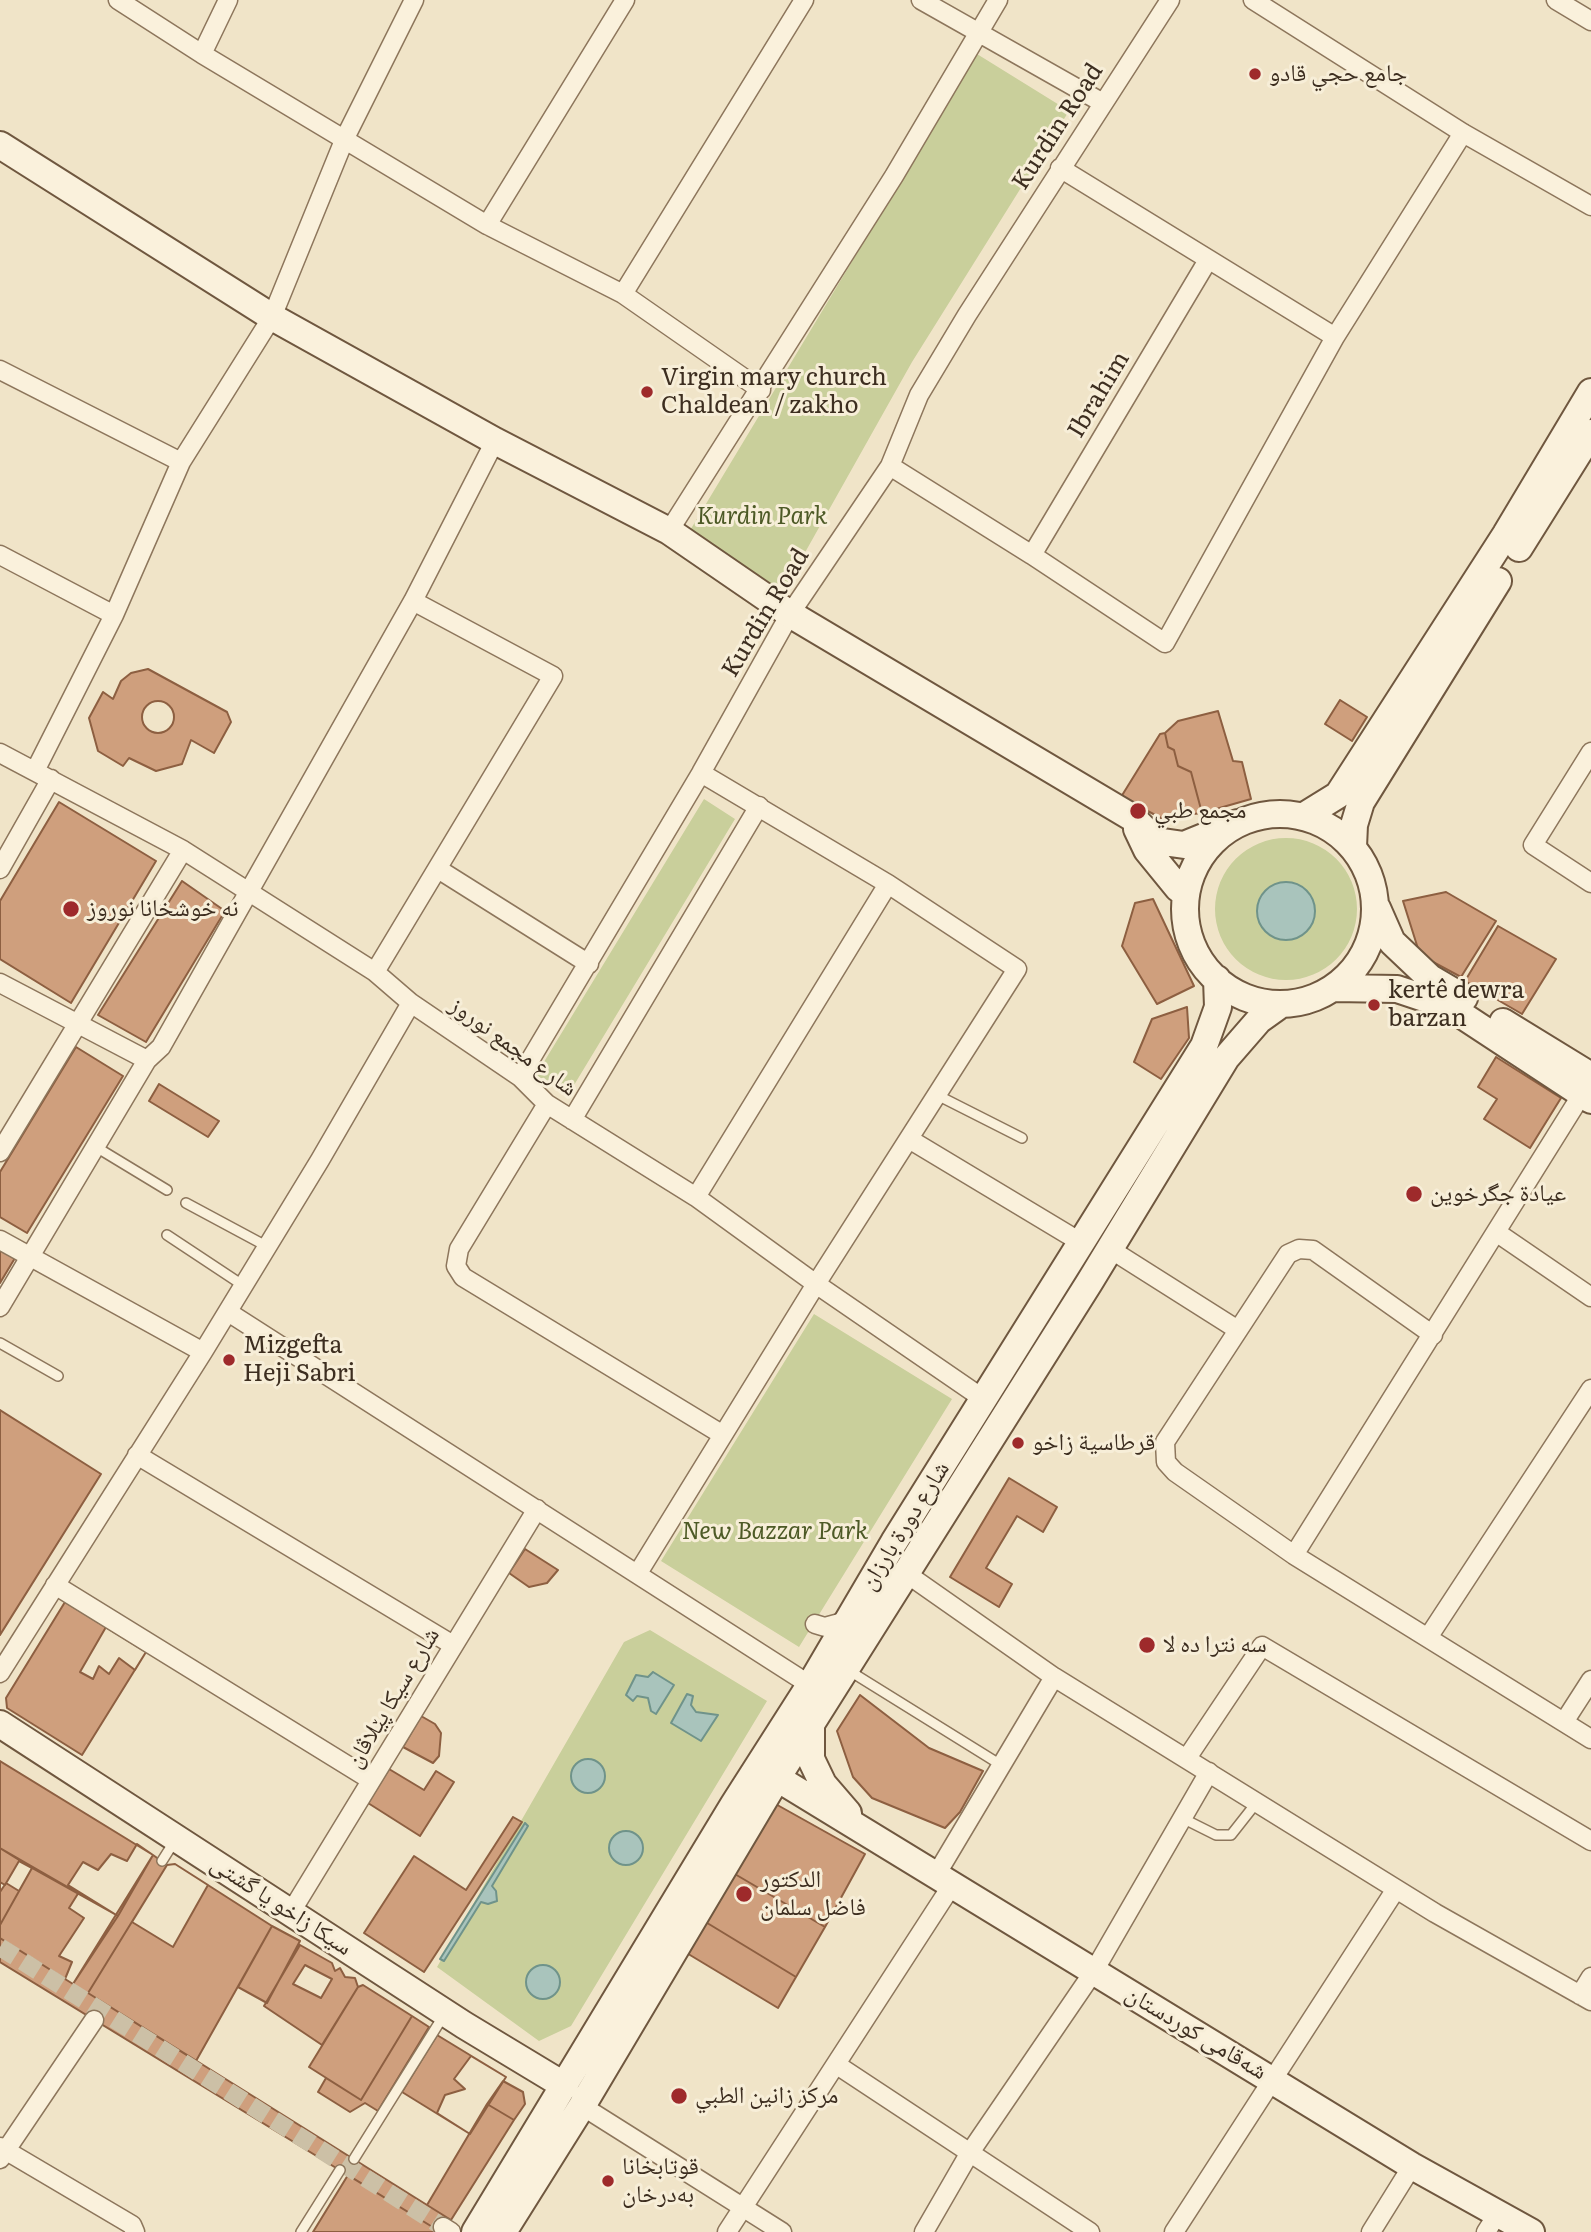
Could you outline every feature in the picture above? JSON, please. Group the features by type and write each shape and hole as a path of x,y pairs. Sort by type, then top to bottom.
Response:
{"main road":[{"path":"0,145 272,317 495,441 669,531 790,614 1133,818 1156,841 1184,845 1259,816 1282,813 1304,816 1339,833 1353,847 1368,873 1376,904 1392,942 1430,978 1588,1090"},
{"path":"1304,816 1338,795 1506,534 1591,392"},
{"path":"1353,847 1354,825 1361,802 1376,775 1591,433"},
{"path":"1133,818 1147,850 1186,894"},
{"path":"1238,823 1219,836 1203,852 1186,894 1185,917 1190,940 1200,961 1235,993 1251,1000 1280,1005 1313,999 1334,988 1351,974 1365,953 1374,929 1376,904"},
{"name":"شارع دورة بارزان","path":"579,2078 734,1804 1210,1034 1218,1007 1217,979"},
{"path":"1334,988 1397,989 1448,1006 1588,1090"},
{"name":"شارع دورة بارزان","path":"579,2078 777,1778 907,1574 1226,1058 1250,1029 1280,1005"},
{"name":"سیکا زاخو یا گشتى","path":"0,1724 445,2013 579,2078"},
{"name":"شەقامی کوردستان","path":"811,1725 811,1759 823,1784 863,1831"},
{"name":"شەقامی کوردستان","path":"777,1778 1272,2079 1412,2166 1492,2222 1531,2232"},
{"path":"503,2232 582,2106 579,2078"},
{"path":"475,2232 579,2078"}],"street":[{"path":"118,0 202,54 487,225 624,294 761,390"},
{"path":"202,54 228,0"},
{"path":"0,869 181,462 272,317 345,138 414,0"},
{"path":"487,225 625,0"},
{"path":"624,294 804,0"},
{"path":"921,0 1103,103"},
{"path":"669,531 761,390 894,176 998,0"},
{"name":"Kurdin Road","path":"520,1077 701,773 790,614 890,466 919,395 1060,168 1170,0"},
{"path":"1253,0 1462,133 1591,206"},
{"path":"1556,0 1591,22"},
{"path":"890,466 1165,643 1335,337 1462,133"},
{"path":"1060,168 1335,337"},
{"name":"Ibrahim","path":"1032,555 1208,260"},
{"path":"0,370 181,462"},
{"path":"0,1307 147,1060 160,1047 249,892 413,601 495,441"},
{"path":"0,555 114,615"},
{"path":"375,972 553,676 413,601"},
{"name":"شارع مجمع نوروز","path":"0,752 183,850 375,972 411,1003 520,1077 547,1104 696,1197 816,1284 985,1400"},
{"path":"1591,752 1533,845 1591,883"},
{"path":"638,1573 816,1284 1017,969 888,884 701,773"},
{"path":"572,1119 759,806"},
{"path":"0,1152 75,1024 183,850"},
{"path":"438,869 589,964"},
{"path":"696,1197 888,884"},
{"path":"0,982 147,1060"},
{"path":"0,1672 268,1247 411,1003"},
{"path":"1294,1555 1588,1090"},
{"path":"547,1104 458,1248 456,1266 463,1277 723,1435"},
{"path":"909,1139 1082,1243"},
{"path":"1496,1232 1591,1297"},
{"path":"0,1240 203,1352"},
{"path":"1110,1249 1238,1330"},
{"path":"1433,1335 1313,1250 1299,1249 1288,1254 1165,1442 1166,1462 1175,1472 1294,1555 1429,1636 1591,1739"},
{"path":"228,1312 810,1685"},
{"path":"1429,1636 1591,1389"},
{"path":"137,1455 453,1645"},
{"name":"شارع سيكا پێلاڤان","path":"291,1912 537,1509"},
{"path":"907,1574 1054,1676 1396,1889 1585,1998 1591,1977"},
{"path":"55,1585 371,1780"},
{"path":"815,1624 825,1627 847,1621"},
{"path":"1187,1758 1262,1646 1591,1841"},
{"path":"727,2232 836,2065 944,1880 1002,1765 1054,1676"},
{"path":"1564,1723 1591,1680"},
{"path":"924,2232 969,2154 1094,1971 1209,1772"},
{"path":"1174,2232 1396,1889"},
{"path":"94,2020 2,2152 132,2225 135,2232"},
{"path":"836,2065 1090,2232"},
{"path":"582,2106 782,2232"},
{"path":"1371,2232 1412,2166"}],"lane":[{"path":"937,1095 1022,1138"},
{"path":"96,1147 167,1190"},
{"path":"186,1203 268,1247"},
{"path":"167,1235 244,1286"},
{"path":"0,1343 58,1376"},
{"path":"846,1669 1002,1765"},
{"path":"1182,1818 1216,1835 1231,1835 1257,1802"},
{"path":"162,1861 177,1838"},
{"path":"354,2160 445,2013"},
{"path":"301,2232 340,2170"}],"green space":[{"name":"Kurdin Park","path":"977,54 1069,111 912,362 780,597 686,537"},
{"path":"704,799 735,819 568,1095 536,1075"},
{"path":"1286,838 1313,843 1337,858 1352,882 1357,909 1352,936 1337,960 1313,975 1286,980 1259,975 1235,960 1220,936 1215,909 1220,882 1235,858 1259,843"},
{"name":"New Bazzar Park","path":"814,1314 952,1399 799,1647 661,1561"},
{"path":"650,1630 767,1701 571,2026 539,2041 437,1967 624,1642"}],"water":[{"path":"1286,882 1297,884 1310,895 1315,911 1313,922 1302,935 1286,940 1275,938 1262,927 1257,911 1259,900 1270,887"},
{"path":"653,1672 674,1685 656,1714 651,1711 648,1698 637,1696 633,1701 626,1695 636,1675 648,1677"},
{"path":"687,1694 693,1696 691,1705 696,1712 718,1715 701,1741 671,1723"},
{"path":"588,1759 600,1764 605,1776 600,1788 588,1793 576,1788 571,1776 576,1764"},
{"path":"525,1823 528,1826 492,1886 496,1891 497,1901 488,1904 481,1902 444,1961 440,1959"},
{"path":"626,1831 638,1836 643,1848 638,1860 626,1865 614,1860 609,1848 614,1836"},
{"path":"543,1965 555,1970 560,1982 555,1994 543,1999 531,1994 526,1982 531,1970"}],"building":[{"path":"148,669 227,712 231,722 214,753 191,740 182,764 156,771 129,758 123,766 98,751 89,718 103,692 113,699 121,681 131,673"},
{"path":"1340,700 1367,717 1352,741 1325,724"},
{"path":"158,701 169,706 174,717 169,728 158,733 147,728 142,717 147,706"},
{"path":"1218,711 1233,761 1242,762 1251,799 1202,813 1191,772 1178,766 1174,750 1168,747 1165,733 1178,721"},
{"path":"1165,733 1168,747 1174,750 1178,766 1191,772 1202,813 1161,818 1121,797 1160,734"},
{"path":"59,802 156,861 71,1003 0,959 0,901"},
{"path":"182,881 225,911 146,1042 98,1015"},
{"path":"1446,892 1496,921 1461,977 1420,955 1403,901"},
{"path":"1153,899 1194,986 1157,1004 1122,946 1135,903"},
{"path":"1498,926 1556,959 1522,1014 1465,981"},
{"path":"1187,1007 1189,1038 1161,1079 1134,1062 1152,1019"},
{"path":"76,1047 123,1076 27,1233 0,1217 0,1172"},
{"path":"1496,1057 1561,1098 1530,1148 1484,1119 1497,1099 1478,1087"},
{"path":"159,1084 219,1121 208,1137 149,1101"},
{"path":"0,1242 18,1253 0,1283"},
{"path":"0,1410 101,1474 0,1635"},
{"path":"1009,1478 1057,1507 1043,1532 1017,1516 986,1568 1012,1584 999,1607 950,1577"},
{"path":"525,1549 558,1570 547,1583 529,1587 509,1573"},
{"path":"65,1602 146,1652 82,1755 7,1708 6,1698"},
{"path":"106,1627 146,1652 135,1670 119,1658 109,1674 99,1666 93,1679 80,1672"},
{"path":"860,1695 929,1748 983,1771 960,1812 945,1828 872,1798 853,1777 837,1731"},
{"path":"421,1716 435,1724 441,1733 439,1756 433,1763 403,1747"},
{"path":"0,1761 153,1855 118,1916 0,1848"},
{"path":"389,1769 424,1790 436,1771 454,1782 420,1836 368,1803"},
{"path":"772,1802 865,1854 825,1927 728,1870"},
{"path":"513,1817 522,1822 424,1972 364,1933 414,1856 466,1890"},
{"path":"137,1844 153,1855 118,1916 68,1885 83,1862 98,1870 111,1854 127,1861"},
{"path":"0,1848 32,1868 0,1925"},
{"path":"153,1855 167,1865 88,1993 451,2220 439,2231 0,1962 0,1938 73,1984"},
{"path":"19,1861 32,1868 19,1891 6,1883"},
{"path":"175,1864 272,1926 196,2061 88,1993 167,1865"},
{"path":"175,1864 208,1885 173,1947 132,1922 167,1865"},
{"path":"32,1868 118,1916 73,1984 0,1938 0,1925"},
{"path":"728,1870 825,1927 796,1977 699,1918"},
{"path":"79,1892 118,1916 73,1984 65,1979 72,1962 59,1956 84,1918 69,1908"},
{"path":"699,1918 796,1977 778,2008 680,1949"},
{"path":"272,1926 300,1941 267,2003 238,1987"},
{"path":"300,1945 332,1963 335,1971 340,1968 345,1977 355,1978 358,1987 322,2045 264,2006"},
{"path":"305,1965 332,1979 321,1998 293,1984"},
{"path":"363,1985 412,2016 361,2100 309,2067 358,1987"},
{"path":"412,2016 429,2027 378,2111 365,2103 350,2112 318,2092 326,2078 361,2100"},
{"path":"437,2035 506,2077 470,2134 402,2092"},
{"path":"471,2056 506,2077 470,2134 437,2113 445,2095 465,2089 454,2079"},
{"path":"503,2081 523,2092 525,2104 514,2120 487,2104"},
{"path":"487,2104 514,2120 451,2220 427,2205"},
{"path":"348,2175 439,2231 313,2232"}],"tunnel":[{"path":"0,1947 443,2227"}],"place":[{"name":"جامع حجي قادو","path":"1255,74"},
{"name":"Virgin mary church Chaldean / zakho","path":"647,392"},
{"name":"مجمع طبي","path":"1138,811"},
{"name":"نه خوشخانا نوروز","path":"71,909"},
{"name":"kertê dewra barzan","path":"1374,1005"},
{"name":"عيادة جگرخوين","path":"1414,1194"},
{"name":"Mizgefta Heji Sabri","path":"229,1360"},
{"name":"قرطاسية زاخو","path":"1018,1443"},
{"name":"سه نترا ده لا","path":"1147,1645"},
{"name":"الدكتور فاضل سلمان","path":"744,1894"},
{"name":"مركز زانين الطبي","path":"679,2096"},
{"name":"قوتابخانا به‌درخان","path":"608,2181"}]}
